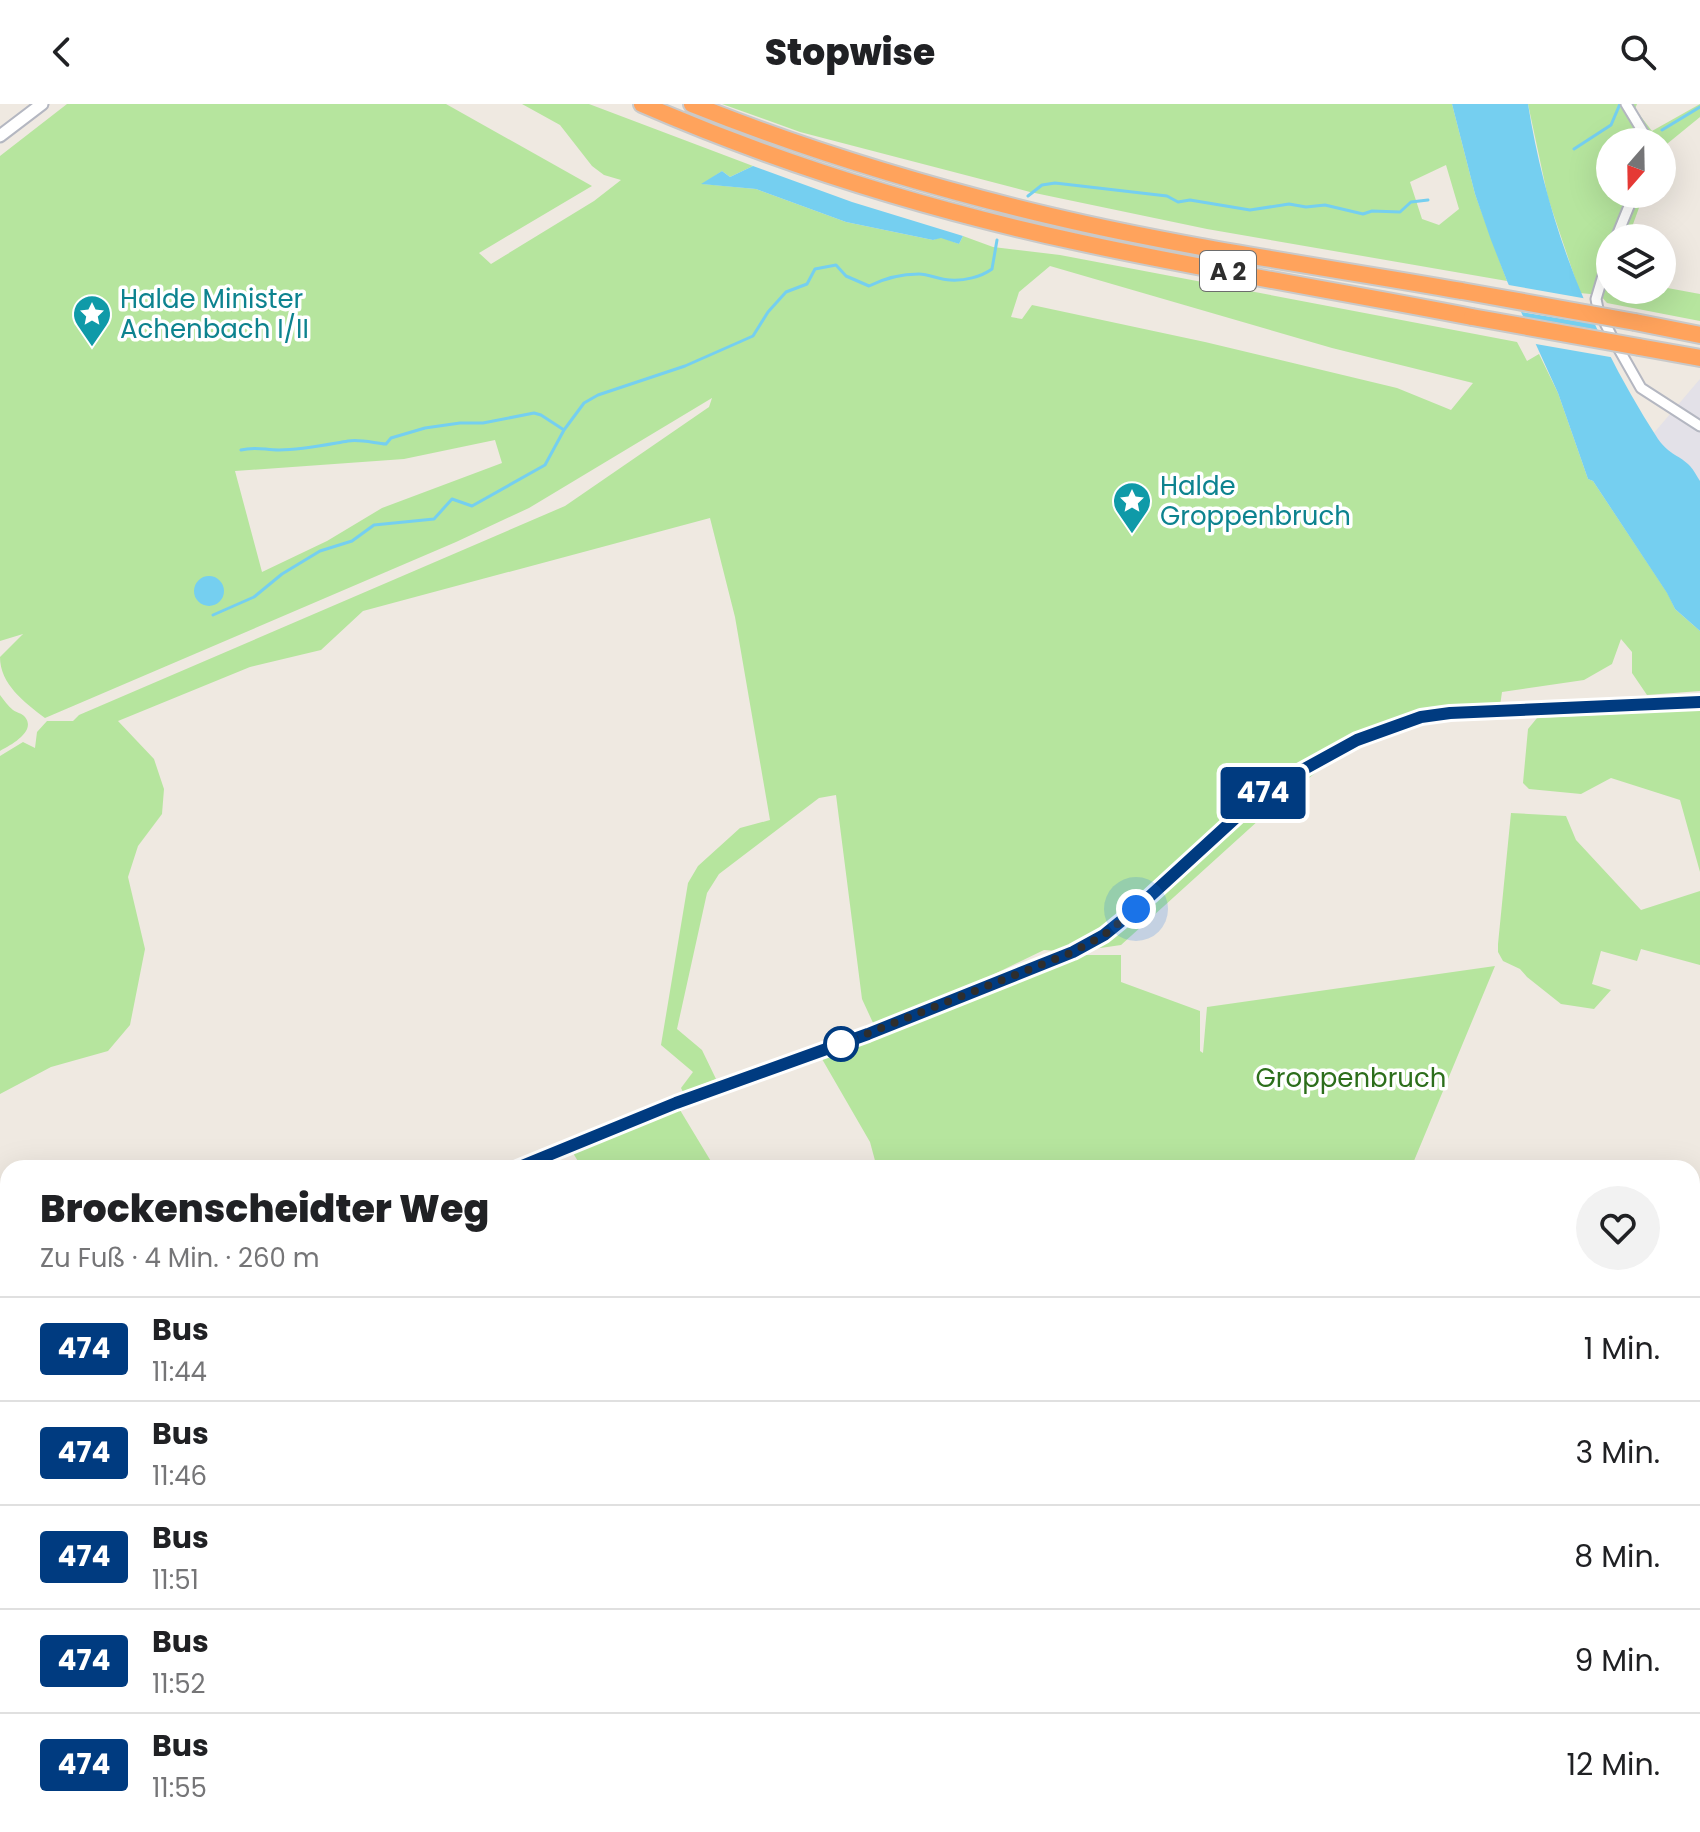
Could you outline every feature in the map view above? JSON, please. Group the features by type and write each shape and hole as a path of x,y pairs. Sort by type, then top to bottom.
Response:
{"highway":[{"name":"A 2","path":"642,104 820,172 984,220 1075,242 1700,358"},
{"name":"A 2","path":"692,104 856,163 1051,216 1700,335"}],"main road":[{"path":"537,1160 676,1103 868,1034 1073,952 1104,935 1136,909 1266,790 1357,740 1396,724 1450,713 1700,702"}],"street":[{"path":"0,136 42,104"},
{"path":"1628,107 1641,128"},
{"path":"1597,304 1641,388 1700,426"}],"shaded area":[{"path":"1700,379 1700,548 1636,454"}],"green space":[{"path":"67,104 446,104 592,186 479,253 491,264 594,201 621,180 604,175 592,166 560,125 522,104 589,104 753,166 730,177 722,171 703,184 756,189 846,222 933,240 941,237 959,244 963,236 993,247 1060,255 1517,342 1527,361 1539,354 1558,393 1588,479 1593,481 1675,609 1700,631 1700,691 1647,695 1632,673 1632,652 1621,639 1612,664 1584,680 1502,692 1500,706 1449,706 1391,719 1359,737 1270,810 1121,945 1073,952 1044,950 976,983 874,1025 862,999 836,795 819,798 719,874 707,893 677,1029 702,1050 716,1079 683,1092 681,1088 693,1072 661,1045 688,883 698,866 740,828 770,820 735,617 710,518 363,611 321,650 250,667 118,721 154,759 164,789 162,814 138,846 128,877 145,949 130,1025 108,1051 51,1067 0,1094 0,756 23,742 35,748 37,732 47,721 73,721 79,715 565,506 709,407 712,398 529,508 45,718 9,684 0,657 23,634 0,641 0,156","holes":["1050,266 1332,348 1473,383 1451,410 1397,388 1032,305 1022,319 1011,317 1019,292","495,440 502,463 382,508 327,541 262,572 235,471 404,459"]},
{"path":"722,104 1452,104 1475,194 1507,281 1207,229 1030,192 800,132","holes":["1446,165 1459,209 1439,225 1422,219 1410,182"]},
{"path":"1528,104 1637,104 1635,109 1650,128 1596,128 1596,208 1639,208 1633,224 1596,224 1596,295 1580,293 1548,198"},
{"path":"1700,104 1700,117 1676,137 1676,128 1657,128"},
{"path":"1676,290 1700,294 1700,321 1612,304 1676,304"},
{"path":"0,695 28,723 20,738 0,751"},
{"path":"1700,710 1700,872 1680,800 1611,778 1581,794 1529,789 1523,783 1528,729 1537,718"},
{"path":"1511,813 1566,816 1576,840 1641,910 1700,891 1700,965 1641,949 1637,961 1601,951 1592,984 1611,990 1594,1009 1561,1004 1520,969 1503,961 1498,944"},
{"name":"Groppenbruch","path":"1084,955 1121,955 1121,982 1200,1011 1200,1051 1203,1053 1207,1007 1495,966 1414,1160 875,1160 870,1142 822,1059"},
{"path":"680,1110 710,1160 577,1160 573,1153"}],"water":[{"path":"1452,104 1528,104 1547,193 1575,278 1593,320 1658,439 1690,466 1700,481 1700,631 1675,609 1593,481 1588,479 1558,393 1491,240 1475,194"},
{"path":"753,166 852,202 963,236 959,244 941,238 933,240 846,222 756,189 701,184 722,171 730,177"},
{"path":"209,576 220,580 224,591 220,602 209,606 198,602 194,591 198,580"}],"pier":[{"path":"1503,284 1588,299 1600,325 1515,311"},
{"path":"1518,316 1603,331 1616,358 1530,343"}],"waterway":[{"path":"1574,149 1611,125 1620,104"},
{"path":"1665,128 1700,107"},
{"path":"1028,196 1042,185 1055,183 1167,196 1178,202 1190,200 1250,210 1289,204 1306,207 1325,205 1363,214 1372,211 1400,212 1411,202 1428,200"},
{"path":"213,615 254,597 282,574 320,551 352,541 374,525 434,519 452,499 472,506 545,465 564,430 584,403 598,395 685,366 753,336 768,312 786,292 807,284 815,269 836,265 846,276 869,286 912,274 946,280 967,279 992,269 997,240"},
{"path":"241,450 296,449 353,441 386,444 391,438 425,428 483,423 534,413 564,430"},
{"path":"1161,1832 1174,1832"}],"bus line":[{"name":"474","path":"537,1160 676,1103 868,1034 1073,952 1104,935 1136,909 1266,790 1357,740 1396,724 1450,713 1700,702"}],"place":[{"name":"Halde Minister Achenbach I/II","path":"92,348"},
{"name":"Halde Groppenbruch","path":"1132,535"}],"route":[{"path":"841,1044 1073,952 1104,935 1136,909"}]}
